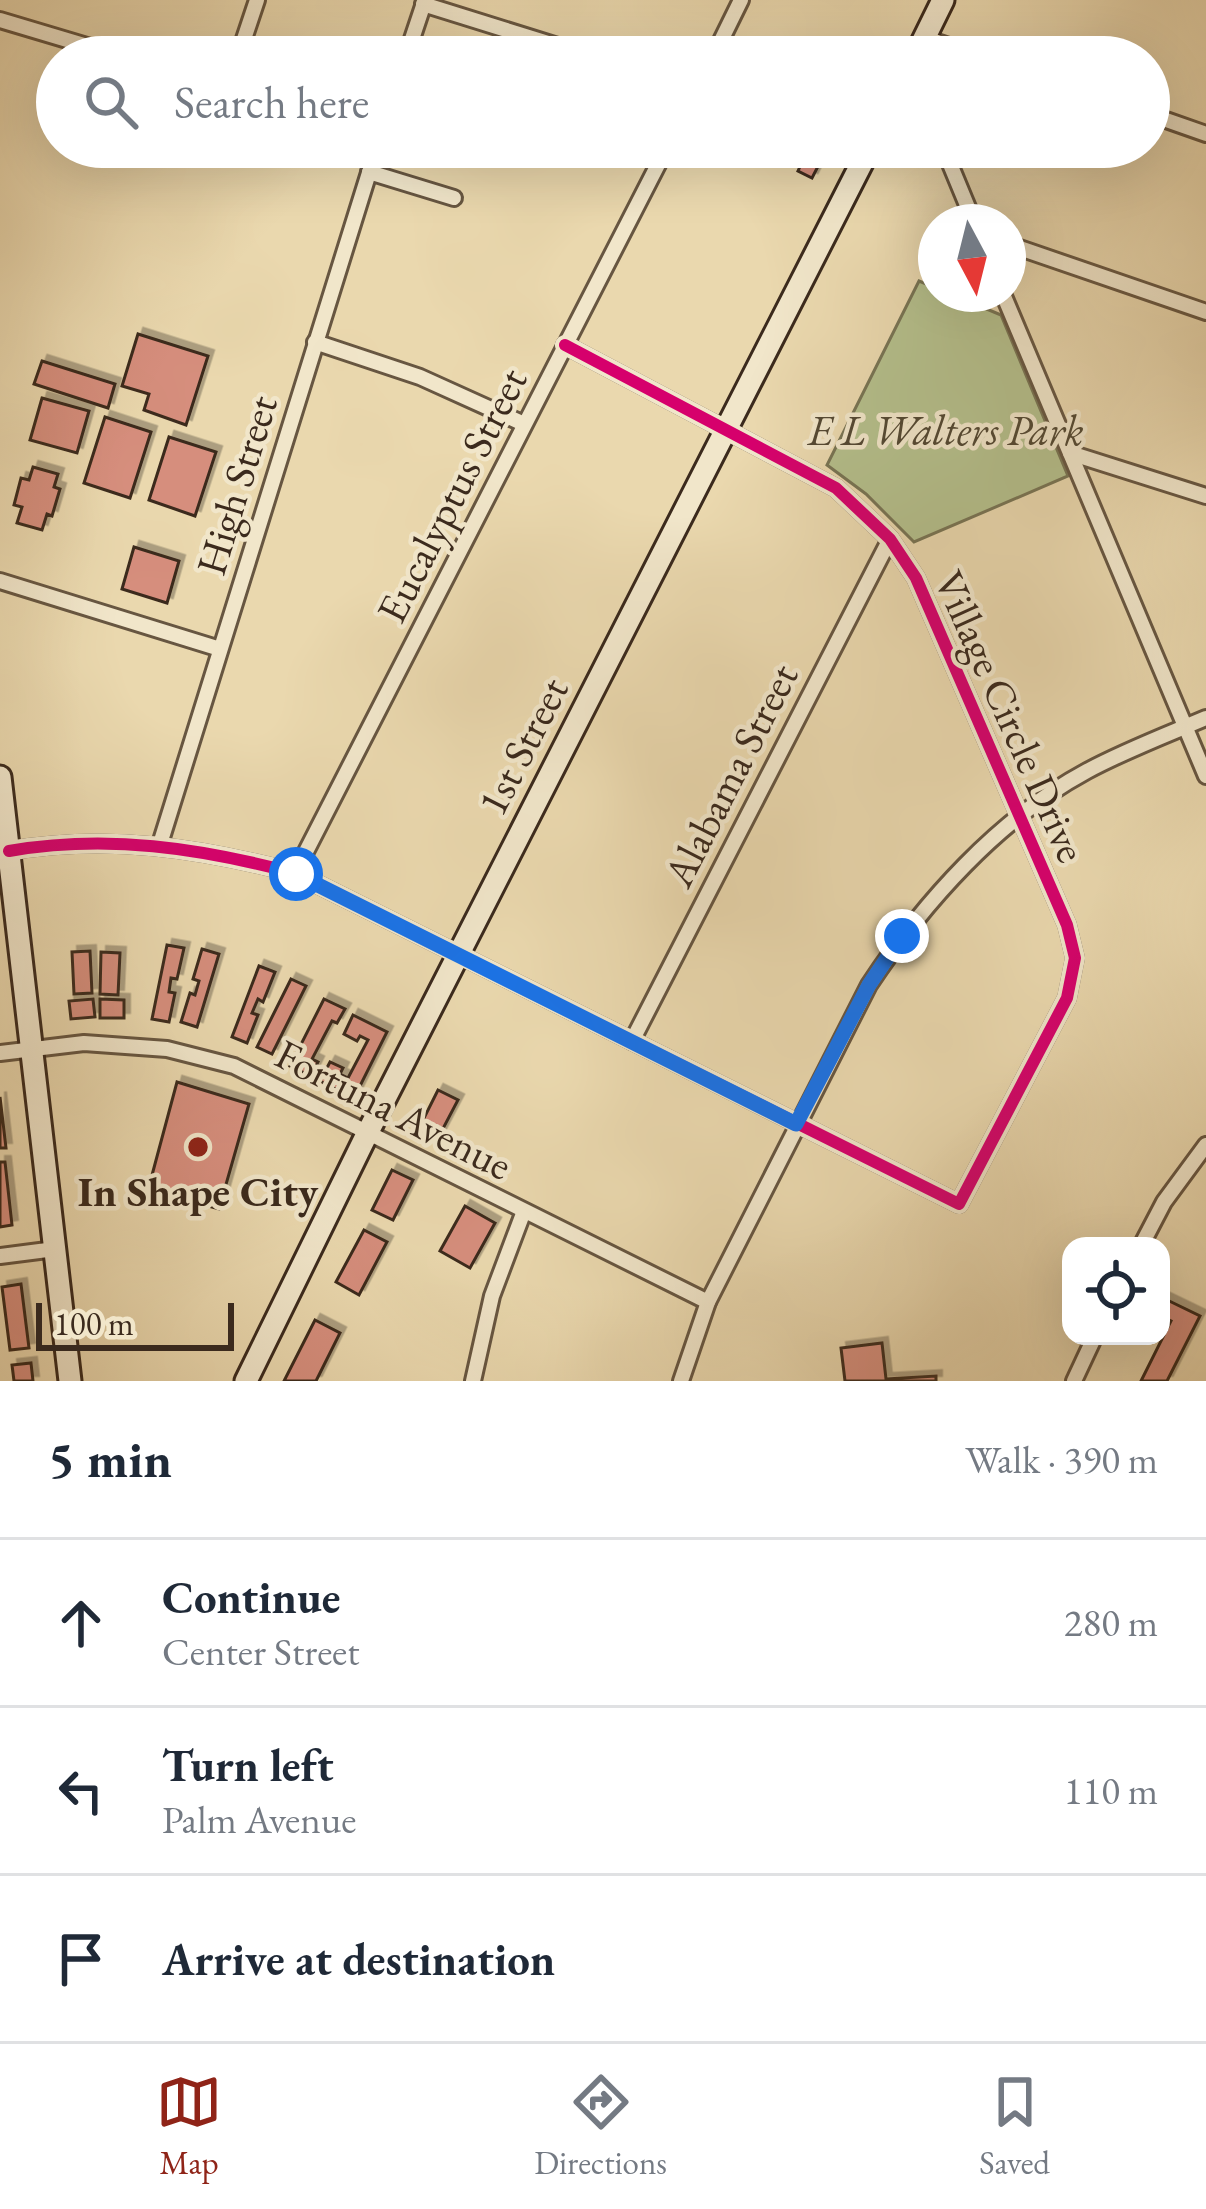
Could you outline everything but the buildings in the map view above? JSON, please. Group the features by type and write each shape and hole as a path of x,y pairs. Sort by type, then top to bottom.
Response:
{"street":[{"path":"245,36 257,0"},
{"path":"723,36 741,0"},
{"path":"925,36 943,0"},
{"path":"413,36 424,2 528,36"},
{"path":"0,20 54,36"},
{"path":"1170,121 1206,134"},
{"name":"High Street","path":"160,844 370,168"},
{"name":"Eucalyptus Street","path":"296,874 656,168"},
{"name":"1st Street","path":"247,1381 368,1132 859,168"},
{"path":"952,168 967,204"},
{"path":"369,172 454,198"},
{"path":"1026,250 1206,312"},
{"path":"1011,312 1206,776"},
{"path":"315,342 420,377 524,424"},
{"name":"Village Circle Drive","path":"565,345 836,488 890,539 916,578 1067,925 1075,958 1066,998 959,1204 796,1124"},
{"path":"1070,453 1206,496"},
{"name":"Alabama Street","path":"632,1041 890,539"},
{"path":"0,581 220,649"},
{"path":"682,1381 708,1302 796,1124 869,985 902,936 939,892 1019,817 1085,772 1206,718"},
{"path":"0,777 70,1381"},
{"path":"9,851 50,844 160,844 220,853 296,874 796,1124"},
{"name":"Fortuna Avenue","path":"0,1052 84,1043 167,1049 234,1066 708,1302"},
{"path":"1146,1237 1163,1202 1206,1145"},
{"path":"472,1381 492,1296 524,1211"},
{"path":"0,1256 55,1250"},
{"path":"1074,1381 1090,1345"}],"green space":[{"name":"E L Walters Park","path":"918,283 918,312 1001,315 1068,476 914,542 866,494 827,465"}],"cycle path":[{"path":"9,851 82,844 153,846 295,873 959,1204 1067,998 1075,958 1067,925 916,578 890,539 836,488 565,345"}],"place":[{"name":"In Shape City","path":"198,1147"}],"route":[{"path":"296,874 796,1124 869,985 902,936"}]}
